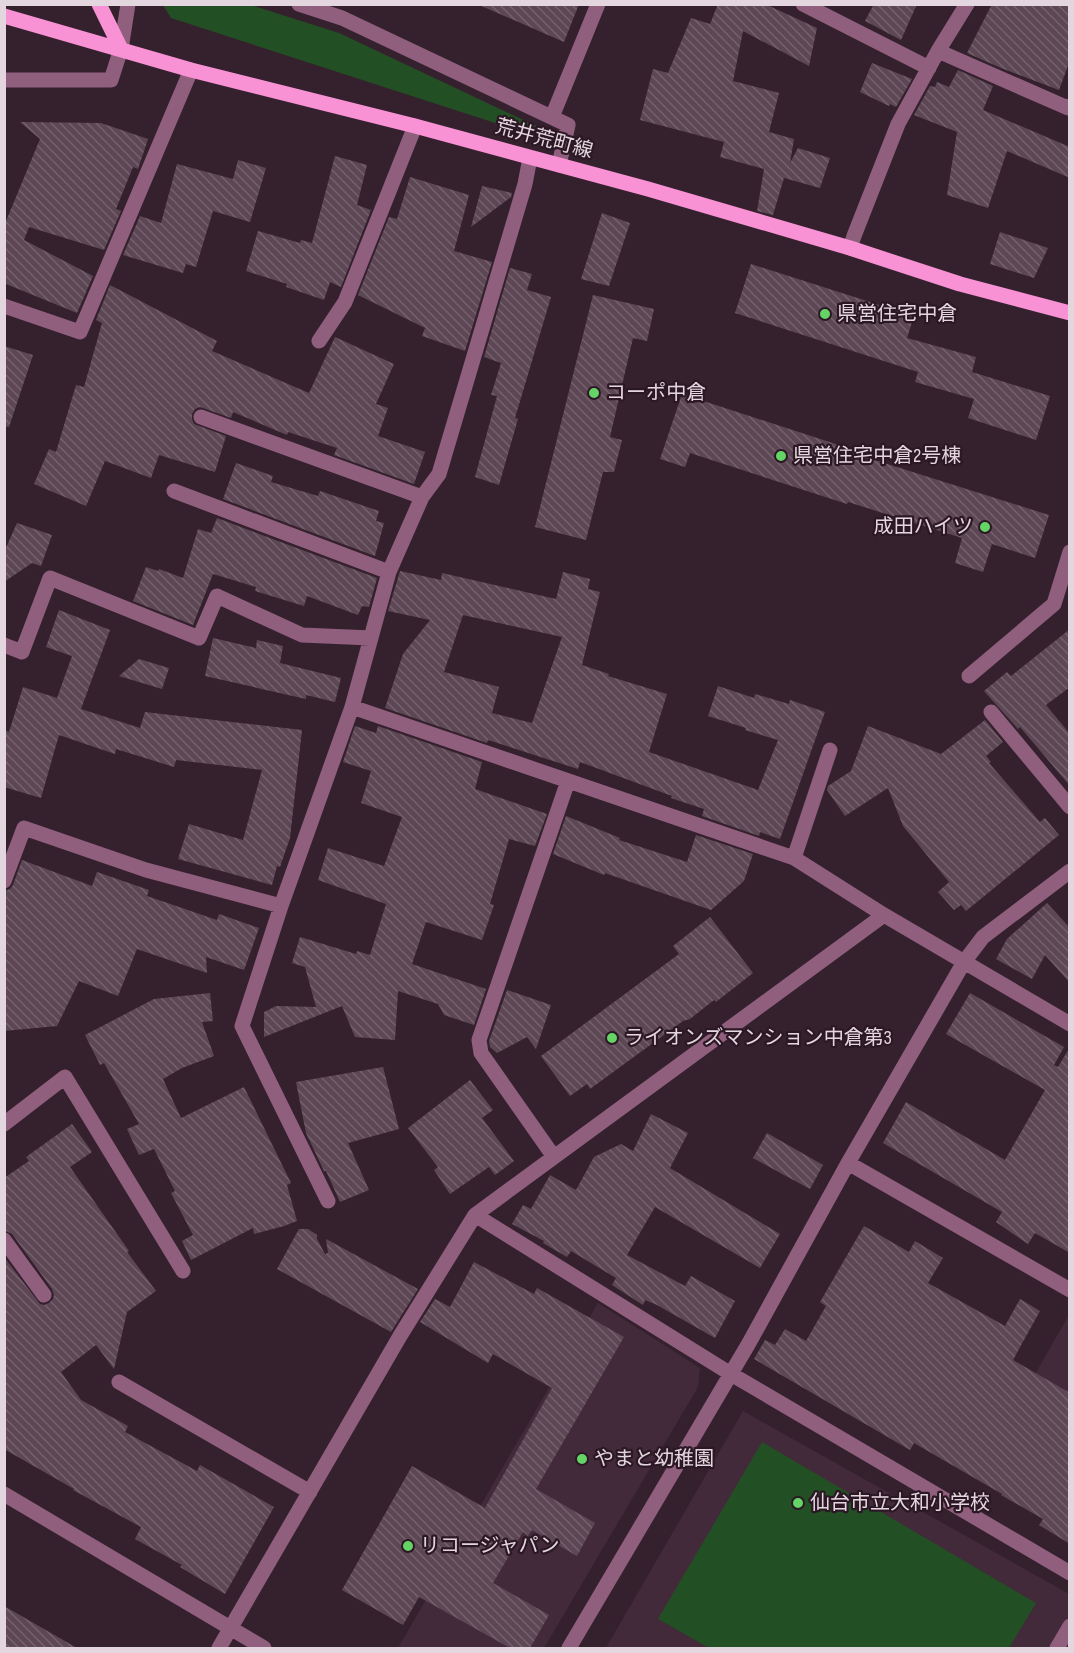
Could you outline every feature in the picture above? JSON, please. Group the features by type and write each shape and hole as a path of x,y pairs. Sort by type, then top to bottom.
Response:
{"main road":[{"path":"99,4 121,49"},
{"name":"荒井荒町線","path":"4,16 191,70 415,126 648,189 850,248 960,284 1070,313"}],"street":[{"path":"6,84 111,80 121,49 128,4"},
{"path":"299,4 345,11 568,125 559,165"},
{"path":"552,117 598,4"},
{"path":"803,4 929,68"},
{"path":"850,248 898,124 967,4"},
{"path":"938,51 1068,108 1070,106"},
{"path":"4,306 81,332 191,70"},
{"path":"319,341 345,302 415,126"},
{"path":"328,1201 242,1026 281,906 352,707 389,572 422,497 439,474 525,184 530,158"},
{"path":"201,417 422,497"},
{"path":"174,490 389,572"},
{"path":"969,676 1054,604 1070,552"},
{"path":"4,645 22,652 50,578 199,638 217,596 302,635 371,638"},
{"path":"352,707 794,858 884,915 1070,1024"},
{"path":"991,712 1070,807"},
{"path":"794,858 830,750"},
{"path":"555,1157 481,1053 479,1040 568,781"},
{"path":"4,881 24,828 146,870 281,906"},
{"path":"569,1648 731,1374 848,1163 964,962 983,937 1070,871"},
{"path":"219,1648 400,1336 475,1215 884,915"},
{"path":"4,1124 65,1077 183,1270"},
{"path":"848,1163 1070,1290"},
{"path":"475,1215 731,1374 1070,1573"},
{"path":"4,1240 44,1295"},
{"path":"119,1382 310,1492"},
{"path":"4,1494 264,1648"},
{"path":"1057,1648 1070,1626"}],"shaded area":[{"name":"やまと幼稚園","path":"598,1303 700,1368 698,1387 544,1648 398,1648"},
{"path":"1069,1315 1069,1461 1006,1425"},
{"name":"仙台市立大和小学校","path":"743,1411 1069,1594 1069,1638 1064,1648 606,1648"}],"green space":[{"path":"163,5 251,5 339,33 536,126 532,135 171,18"},
{"name":"仙台市立大和小学校","path":"762,1442 1036,1603 1009,1648 709,1648 658,1619"}],"building":[{"path":"477,4 579,4 564,42"},
{"path":"718,4 765,4 817,28 809,66 743,31 733,81 779,93 769,132 794,139 790,163 798,148 830,158 820,188 784,178 773,215 757,211 764,169 720,157 724,142 640,120 653,69 668,73 691,18 710,24"},
{"path":"874,4 917,4 901,40 865,21"},
{"path":"992,4 1070,4 1070,60 1059,90 967,53"},
{"path":"872,63 912,79 896,107 860,92"},
{"path":"958,70 993,86 983,110 1070,147 1070,178 1007,151 988,208 947,195 957,132 914,115 930,86 935,87 937,82 949,87"},
{"path":"20,122 101,123 148,139 138,169 133,167 116,209 121,211 104,250 29,227 24,240 93,276 77,313 4,285 4,226 40,139"},
{"path":"335,156 367,165 357,205 371,210 341,287 330,282 324,300 286,287 287,284 246,271 258,231 300,243 301,240 312,243"},
{"path":"238,160 266,168 250,222 213,211 196,267 186,264 183,273 123,255 140,216 161,223 177,164 233,179"},
{"path":"410,177 469,195 454,251 492,262 465,351 422,336 425,328 358,295 389,217 397,219"},
{"path":"482,186 512,193 511,197 471,227"},
{"path":"602,213 630,223 609,286 581,279"},
{"path":"1000,232 1048,248 1034,278 990,264"},
{"path":"751,264 914,316 907,338 976,357 972,372 1050,396 1036,440 968,418 974,399 915,382 918,372 735,313"},
{"path":"510,268 532,274 527,290 551,297 515,418 518,419 499,485 475,477 497,396 491,395 501,363 484,357"},
{"path":"110,285 217,341 212,351 309,393 335,337 394,364 376,404 388,408 378,436 425,452 414,484 334,455 337,448 288,432 287,435 233,412 231,418 200,407 192,414 194,424 226,436 215,472 159,455 151,478 105,461 86,506 34,484 49,449 56,452 76,385 84,387 102,323 96,320"},
{"name":"コーポ中倉","path":"593,295 654,309 647,341 633,338 610,437 622,440 614,472 603,472 586,540 535,527"},
{"path":"4,346 33,355 9,427 4,426"},
{"path":"682,394 863,453 862,456 1049,515 1035,558 992,544 983,572 955,563 962,538 848,502 847,504 690,453 685,467 660,459"},
{"path":"236,463 273,476 271,482 318,496 320,491 379,511 376,521 384,523 375,556 223,499"},
{"path":"217,518 377,578 369,607 362,606 358,615 307,596 304,606 255,591 256,587 213,574 193,625 133,601 146,567 183,578 198,529 211,533"},
{"path":"17,523 52,535 41,566 32,563 4,582 4,552"},
{"path":"400,571 441,580 442,573 556,599 563,572 590,579 588,589 600,592 582,665 609,674 608,676 667,694 649,752 758,790 778,740 708,716 718,686 754,698 755,694 789,704 790,700 825,712 780,839 760,832 759,836 702,816 704,809 580,762 578,769 488,740 487,743 385,708 403,654 430,620 388,611","holes":["463,615 562,637 532,723 492,713 499,687 444,672"]},
{"path":"59,610 110,630 81,709 140,728 145,712 302,730 290,838 280,867 277,866 272,885 178,859 189,824 243,840 262,770 176,760 174,767 116,749 115,754 59,735 41,798 4,787 4,730 9,732 23,687 57,698 72,656 46,647"},
{"path":"1070,629 1070,687 1046,705 1070,734 1070,786 1020,727 1018,729 984,691 1007,672 1011,676"},
{"path":"213,638 256,648 257,640 283,646 280,663 341,678 335,702 306,695 306,699 205,676"},
{"path":"139,659 169,668 162,689 119,676"},
{"path":"985,720 1003,742 986,756 991,762 989,763 1040,822 1045,818 1059,835 966,911 961,905 954,910 938,892 949,882 903,826 888,788 845,816 827,790 828,786 851,771 868,726 941,754"},
{"path":"355,726 376,733 378,726 482,762 475,789 547,814 535,846 509,839 490,904 494,905 482,940 426,922 412,964 486,989 474,1025 444,1015 438,1004 398,991 395,1040 355,1037 342,1006 264,1037 264,1012 276,1006 316,1007 305,967 292,963 300,937 356,954 357,951 370,955 386,904 318,880 328,848 384,866 402,817 361,803 371,771 343,762"},
{"path":"566,816 620,838 619,840 687,862 696,835 753,854 744,881 711,910 605,873 604,875 553,854"},
{"path":"22,860 92,886 97,872 149,890 147,896 217,920 219,914 259,928 244,970 206,957 207,973 137,949 118,996 79,981 57,1026 4,1031 4,891 13,885"},
{"path":"1047,903 1070,928 1070,983 1045,955 1032,979 996,959 1007,939"},
{"name":"ライオンズマンション中倉第3","path":"710,917 753,973 716,1002 714,1000 690,1019 683,1021 590,1089 587,1084 570,1096 541,1056 679,954 673,946"},
{"path":"507,990 551,1005 536,1049 527,1037 497,1053 490,1047 489,1041"},
{"path":"210,993 213,1021 202,1022 214,1056 182,1068 163,1079 181,1118 244,1087 291,1183 287,1185 297,1221 254,1234 253,1228 191,1260 182,1241 193,1235 171,1193 175,1191 154,1149 139,1155 127,1129 139,1124 104,1063 100,1065 85,1035 154,999"},
{"path":"970,993 1064,1047 1054,1065 1058,1067 1070,1047 1070,1253 1035,1233 1028,1244 996,1222 1002,1212 883,1143 906,1102 1005,1160 1045,1090 946,1034"},
{"path":"383,1067 399,1129 348,1143 369,1190 340,1202 306,1133 296,1082"},
{"path":"470,1080 493,1110 482,1118 514,1161 495,1175 489,1167 450,1194 434,1170 438,1167 408,1128"},
{"path":"651,1114 688,1133 670,1168 780,1234 760,1268 655,1207 627,1255 685,1286 691,1276 735,1301 715,1338 657,1305 645,1300 643,1305 612,1285 616,1278 571,1251 567,1257 543,1243 544,1241 512,1224 523,1205 531,1209 550,1175 576,1190 594,1157 621,1144 633,1151"},
{"path":"72,1124 92,1152 70,1167 156,1291 127,1312 114,1369 96,1345 61,1372 81,1400 128,1426 125,1432 197,1471 200,1465 274,1507 225,1594 180,1567 182,1565 135,1539 141,1527 4,1449 4,1257 40,1304 49,1303 54,1295 12,1234 4,1230 4,1178 29,1161 26,1157"},
{"path":"767,1133 823,1165 810,1189 753,1158"},
{"path":"864,1226 909,1252 915,1241 943,1258 928,1283 1005,1326 1020,1299 1040,1311 1013,1360 1070,1393 1070,1544 1039,1525 1043,1519 1002,1494 914,1443 910,1450 754,1359 765,1340 775,1345 785,1329 806,1341 826,1306 820,1302"},
{"path":"299,1229 308,1229 317,1235 325,1254 328,1253 326,1239 418,1289 391,1332 277,1269"},
{"path":"474,1262 534,1294 537,1288 624,1337 536,1489 595,1523 577,1556 532,1530 528,1536 523,1532 493,1583 549,1615 530,1648 510,1648 419,1597 403,1625 342,1590 412,1466 485,1508 552,1388 493,1354 488,1363 420,1322 435,1299 450,1307"},
{"path":"4,1606 77,1648 4,1648"}],"place":[{"name":"県営住宅中倉","path":"825,314"},
{"name":"コーポ中倉","path":"594,393"},
{"name":"県営住宅中倉2号棟","path":"781,456"},
{"name":"成田ハイツ","path":"985,527"},
{"name":"ライオンズマンション中倉第3","path":"612,1038"},
{"name":"やまと幼稚園","path":"582,1459"},
{"name":"仙台市立大和小学校","path":"798,1503"},
{"name":"リコージャパン","path":"408,1546"}]}
